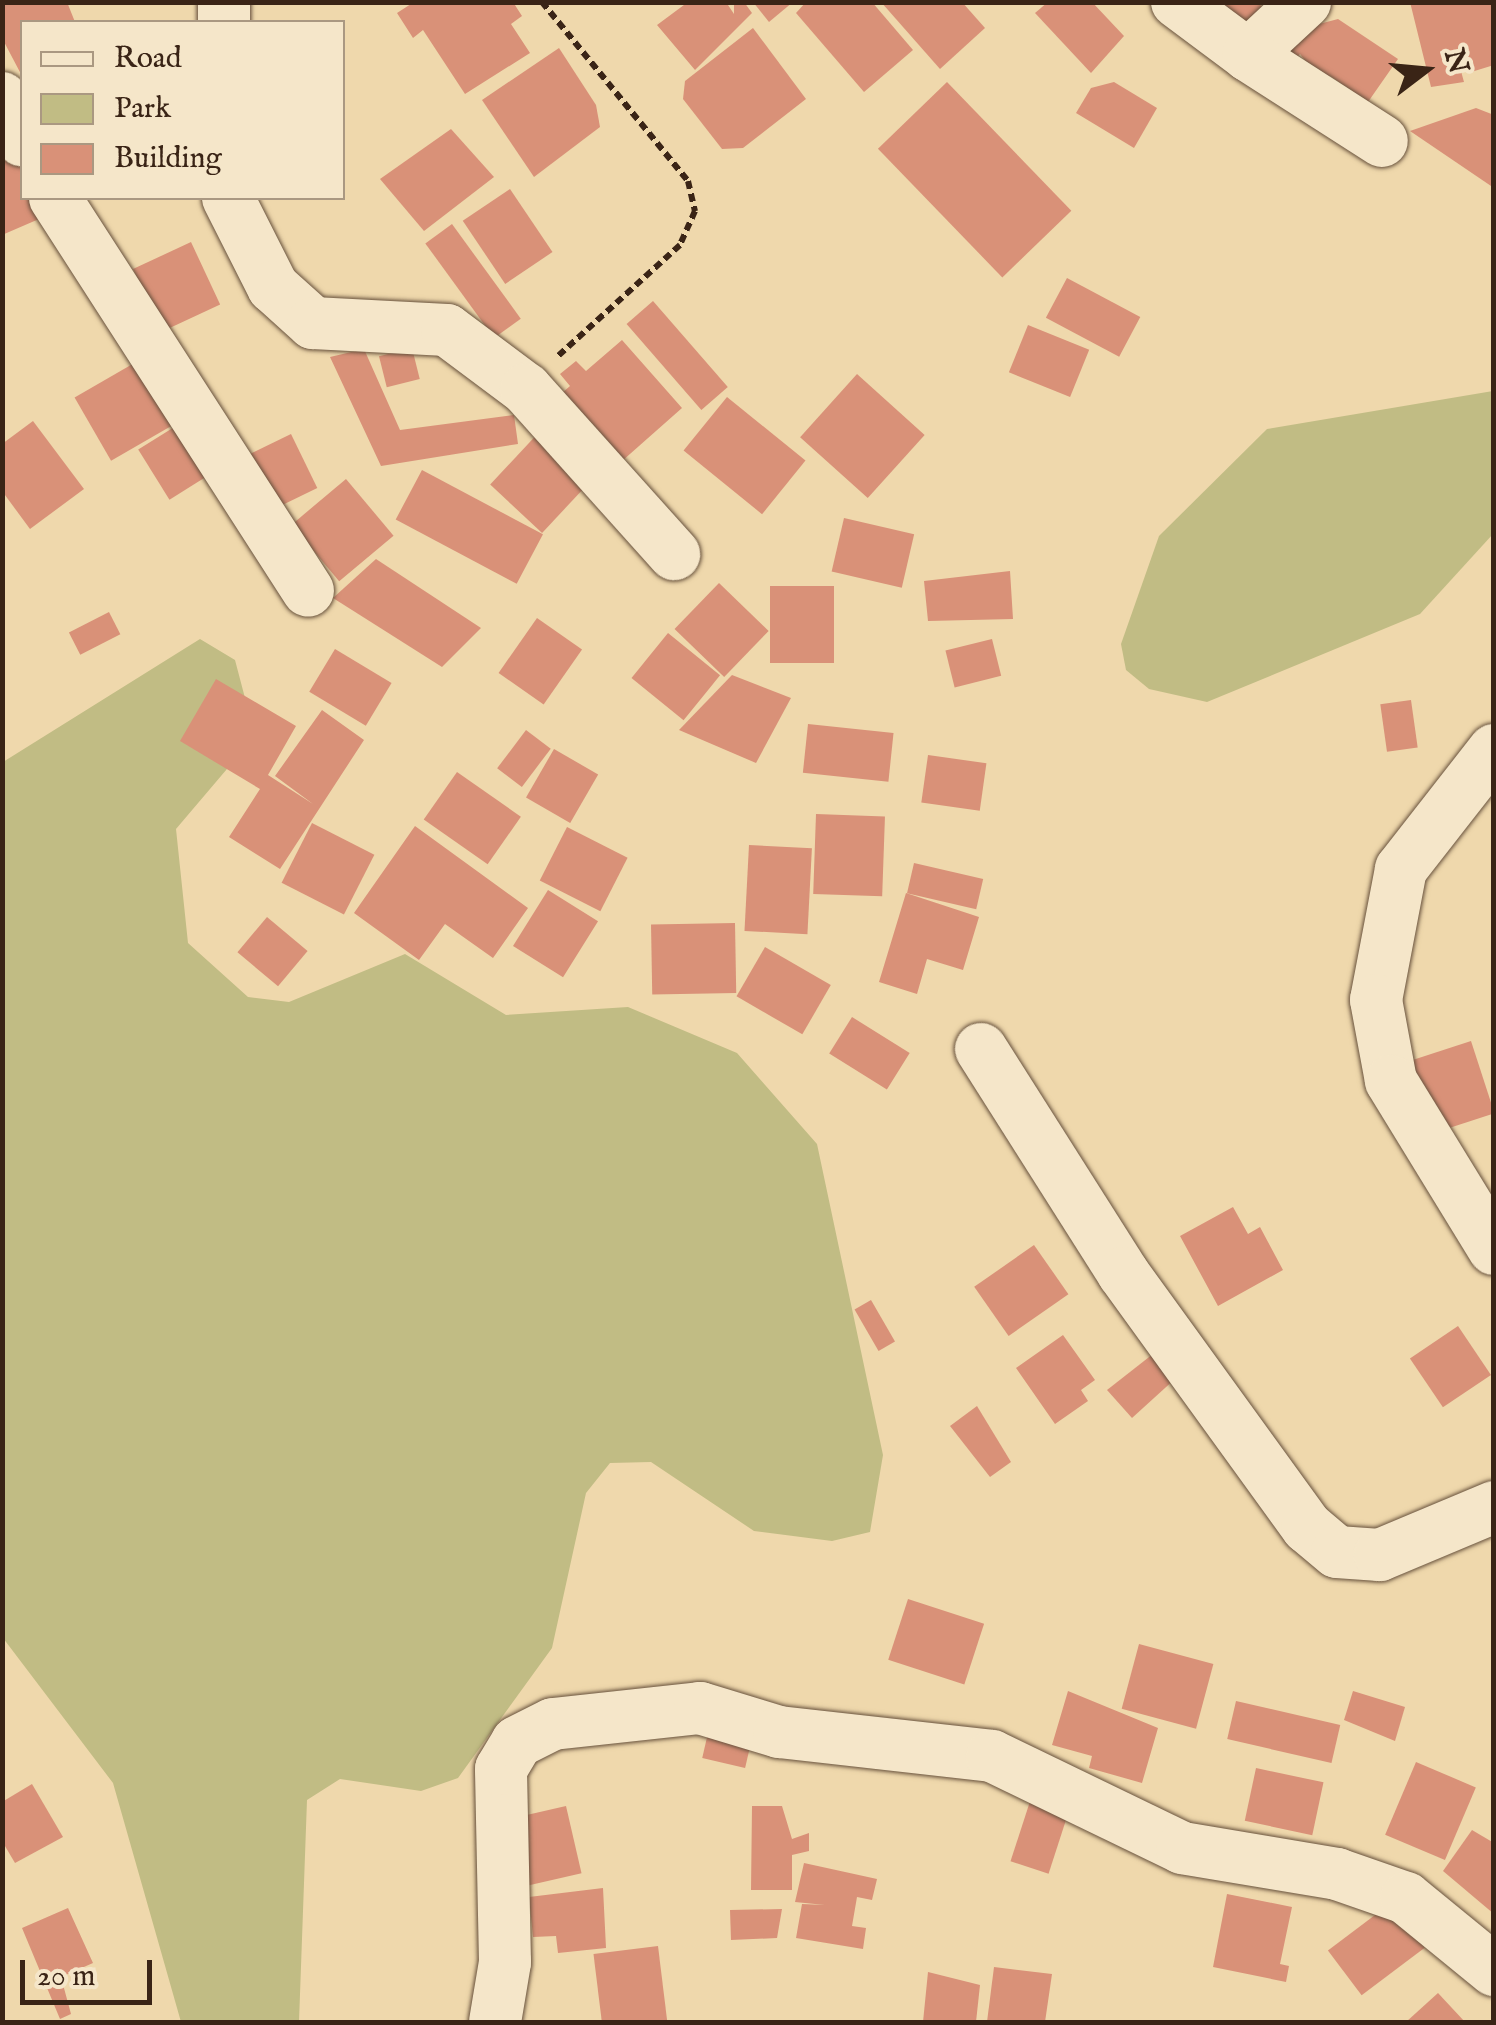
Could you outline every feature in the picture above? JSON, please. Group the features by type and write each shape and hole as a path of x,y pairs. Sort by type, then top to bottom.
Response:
{"street":[{"path":"1176,2 1248,55 1382,141"},
{"path":"1248,55 1305,2"},
{"path":"2,98 20,136"},
{"path":"56,200 308,591"},
{"path":"229,200 273,287 313,323 447,330 526,389 674,554"},
{"path":"1494,750 1401,869 1376,1000 1390,1081 1494,1249"},
{"path":"981,1049 1124,1273 1306,1527 1336,1552 1380,1556 1494,1506"},
{"path":"495,2022 504,1962 501,1769 517,1742 553,1724 700,1708 779,1732 992,1756 1182,1848 1337,1874 1406,1898 1494,1970"}],"path":[{"path":"526,389 680,245 696,211 688,181 542,2"}],"green space":[{"path":"1493,391 1493,534 1420,614 1207,702 1149,689 1126,670 1121,644 1159,536 1267,429"},
{"path":"200,639 235,660 255,736 176,829 188,943 248,997 289,1002 405,954 506,1015 628,1007 737,1053 817,1144 883,1455 870,1532 832,1541 754,1531 651,1462 610,1463 586,1493 552,1648 458,1778 421,1791 340,1779 307,1800 299,2022 181,2022 113,1783 3,1638 3,762"}],"building":[{"path":"2,2 67,2 74,20 20,20 20,72 2,38"},
{"path":"414,2 513,2 522,16 511,24 530,53 465,94 423,30 413,38 397,13"},
{"path":"688,2 726,2 734,14 734,2 744,2 752,13 695,70 657,25"},
{"path":"753,2 793,2 769,22"},
{"path":"806,2 872,2 913,50 864,92 796,13"},
{"path":"881,2 962,2 985,28 940,69"},
{"path":"1048,2 1092,2 1124,36 1091,73 1035,13"},
{"path":"1205,2 1257,2 1266,11 1242,36"},
{"path":"1410,2 1494,2 1494,65 1468,73 1459,64 1464,82 1431,87"},
{"path":"1338,19 1398,59 1368,102 1330,76 1324,85 1300,54 1287,69 1267,57 1308,27"},
{"path":"753,28 806,99 743,148 722,149 683,99 685,81"},
{"path":"559,48 596,105 600,127 534,177 482,100"},
{"path":"947,82 1071,211 1002,277 878,149"},
{"path":"1114,82 1157,108 1134,148 1076,113 1091,88"},
{"path":"1476,108 1494,115 1494,188 1410,131"},
{"path":"2,125 20,166 20,200 35,200 39,219 2,235"},
{"path":"451,129 494,177 424,231 380,179"},
{"path":"510,189 552,252 505,284 463,221"},
{"path":"452,224 521,319 494,338 425,243"},
{"path":"191,242 220,305 162,332 133,269"},
{"path":"1067,278 1140,317 1119,357 1046,318"},
{"path":"653,301 728,387 701,410 627,324"},
{"path":"1028,325 1089,350 1070,397 1009,372"},
{"path":"622,340 682,408 613,469 553,401 570,386 560,374 576,361 586,371"},
{"path":"412,348 420,379 387,387 379,356"},
{"path":"364,349 400,430 514,415 518,444 381,466 330,357"},
{"path":"143,358 180,421 111,461 75,398"},
{"path":"857,374 925,435 868,498 800,437"},
{"path":"727,397 805,461 762,514 684,451"},
{"path":"33,421 84,489 30,529 2,491 2,444"},
{"path":"184,421 215,471 169,500 138,450"},
{"path":"542,429 594,477 542,533 490,485"},
{"path":"291,434 317,488 269,512 242,458"},
{"path":"422,470 543,534 517,584 396,519"},
{"path":"346,479 394,536 339,581 292,525"},
{"path":"844,518 914,534 902,588 832,572"},
{"path":"376,559 481,628 442,667 333,598"},
{"path":"1010,571 1013,619 928,621 924,581"},
{"path":"719,583 769,631 724,677 675,629"},
{"path":"770,586 834,586 834,663 770,663"},
{"path":"109,612 120,634 80,655 69,632"},
{"path":"537,618 582,650 544,704 499,673"},
{"path":"668,633 720,675 684,720 631,678"},
{"path":"992,639 1001,676 955,687 945,651"},
{"path":"335,649 392,683 366,726 309,692"},
{"path":"732,675 791,698 756,763 679,730"},
{"path":"216,679 296,726 268,775 313,804 275,776 322,710 364,740 280,869 229,837 260,789 180,741"},
{"path":"1411,700 1418,748 1387,752 1380,704"},
{"path":"808,724 894,733 888,782 803,773"},
{"path":"526,730 551,749 522,787 497,768"},
{"path":"554,749 598,774 570,823 526,797"},
{"path":"928,755 986,763 980,811 921,803"},
{"path":"457,772 521,817 488,864 424,820"},
{"path":"816,814 885,816 882,896 813,894"},
{"path":"312,823 374,855 344,914 282,883"},
{"path":"415,826 528,908 493,958 445,924 419,960 354,913"},
{"path":"567,827 628,858 600,911 540,880"},
{"path":"749,845 812,848 807,934 744,931"},
{"path":"914,863 983,879 976,909 907,893"},
{"path":"548,890 598,921 563,977 513,946"},
{"path":"906,893 979,917 963,970 927,959 917,994 879,982"},
{"path":"267,917 308,951 278,986 237,952"},
{"path":"735,923 736,993 652,994 651,924"},
{"path":"765,947 831,985 802,1034 736,996"},
{"path":"852,1017 910,1053 887,1090 829,1053"},
{"path":"1471,1041 1494,1113 1431,1134 1407,1062"},
{"path":"1233,1207 1248,1234 1260,1227 1283,1270 1218,1306 1180,1236"},
{"path":"1034,1245 1068,1294 1009,1336 974,1287"},
{"path":"871,1300 895,1342 879,1351 855,1310"},
{"path":"1458,1326 1491,1375 1443,1407 1410,1358"},
{"path":"1063,1335 1095,1380 1081,1390 1088,1401 1055,1424 1016,1368"},
{"path":"1167,1343 1187,1368 1132,1418 1107,1390"},
{"path":"977,1406 1011,1462 990,1477 950,1426"},
{"path":"908,1599 984,1624 964,1685 888,1660"},
{"path":"1139,1644 1213,1664 1196,1729 1122,1709"},
{"path":"1068,1691 1158,1728 1142,1783 1089,1768 1092,1756 1052,1745"},
{"path":"1353,1691 1405,1707 1395,1741 1344,1720"},
{"path":"1236,1701 1340,1725 1331,1763 1227,1739"},
{"path":"711,1720 754,1730 745,1768 702,1758"},
{"path":"1416,1762 1476,1787 1445,1860 1385,1835"},
{"path":"1256,1768 1323,1782 1312,1835 1245,1821"},
{"path":"32,1784 63,1837 15,1863 2,1841 2,1802"},
{"path":"1034,1789 1072,1801 1049,1874 1011,1861"},
{"path":"566,1806 582,1873 527,1886 511,1819"},
{"path":"752,1806 782,1806 792,1839 809,1833 809,1851 792,1855 792,1890 751,1890"},
{"path":"1472,1830 1494,1843 1494,1914 1443,1871"},
{"path":"804,1863 877,1879 872,1900 857,1897 852,1926 866,1928 863,1949 796,1938 802,1904 825,1905 795,1902"},
{"path":"603,1888 606,1948 558,1953 556,1936 533,1937 529,1897"},
{"path":"1227,1894 1292,1907 1280,1964 1289,1966 1286,1982 1213,1967"},
{"path":"1391,1903 1425,1948 1362,1995 1328,1951"},
{"path":"68,1908 93,1963 61,1977 71,2014 60,2019 22,1928"},
{"path":"782,1909 777,1938 731,1940 730,1910"},
{"path":"658,1946 667,2021 602,2022 593,1954"},
{"path":"994,1967 1052,1974 1045,2022 987,2022"},
{"path":"928,1972 980,1985 976,2022 923,2022"},
{"path":"1438,1993 1465,2022 1406,2022"}]}
